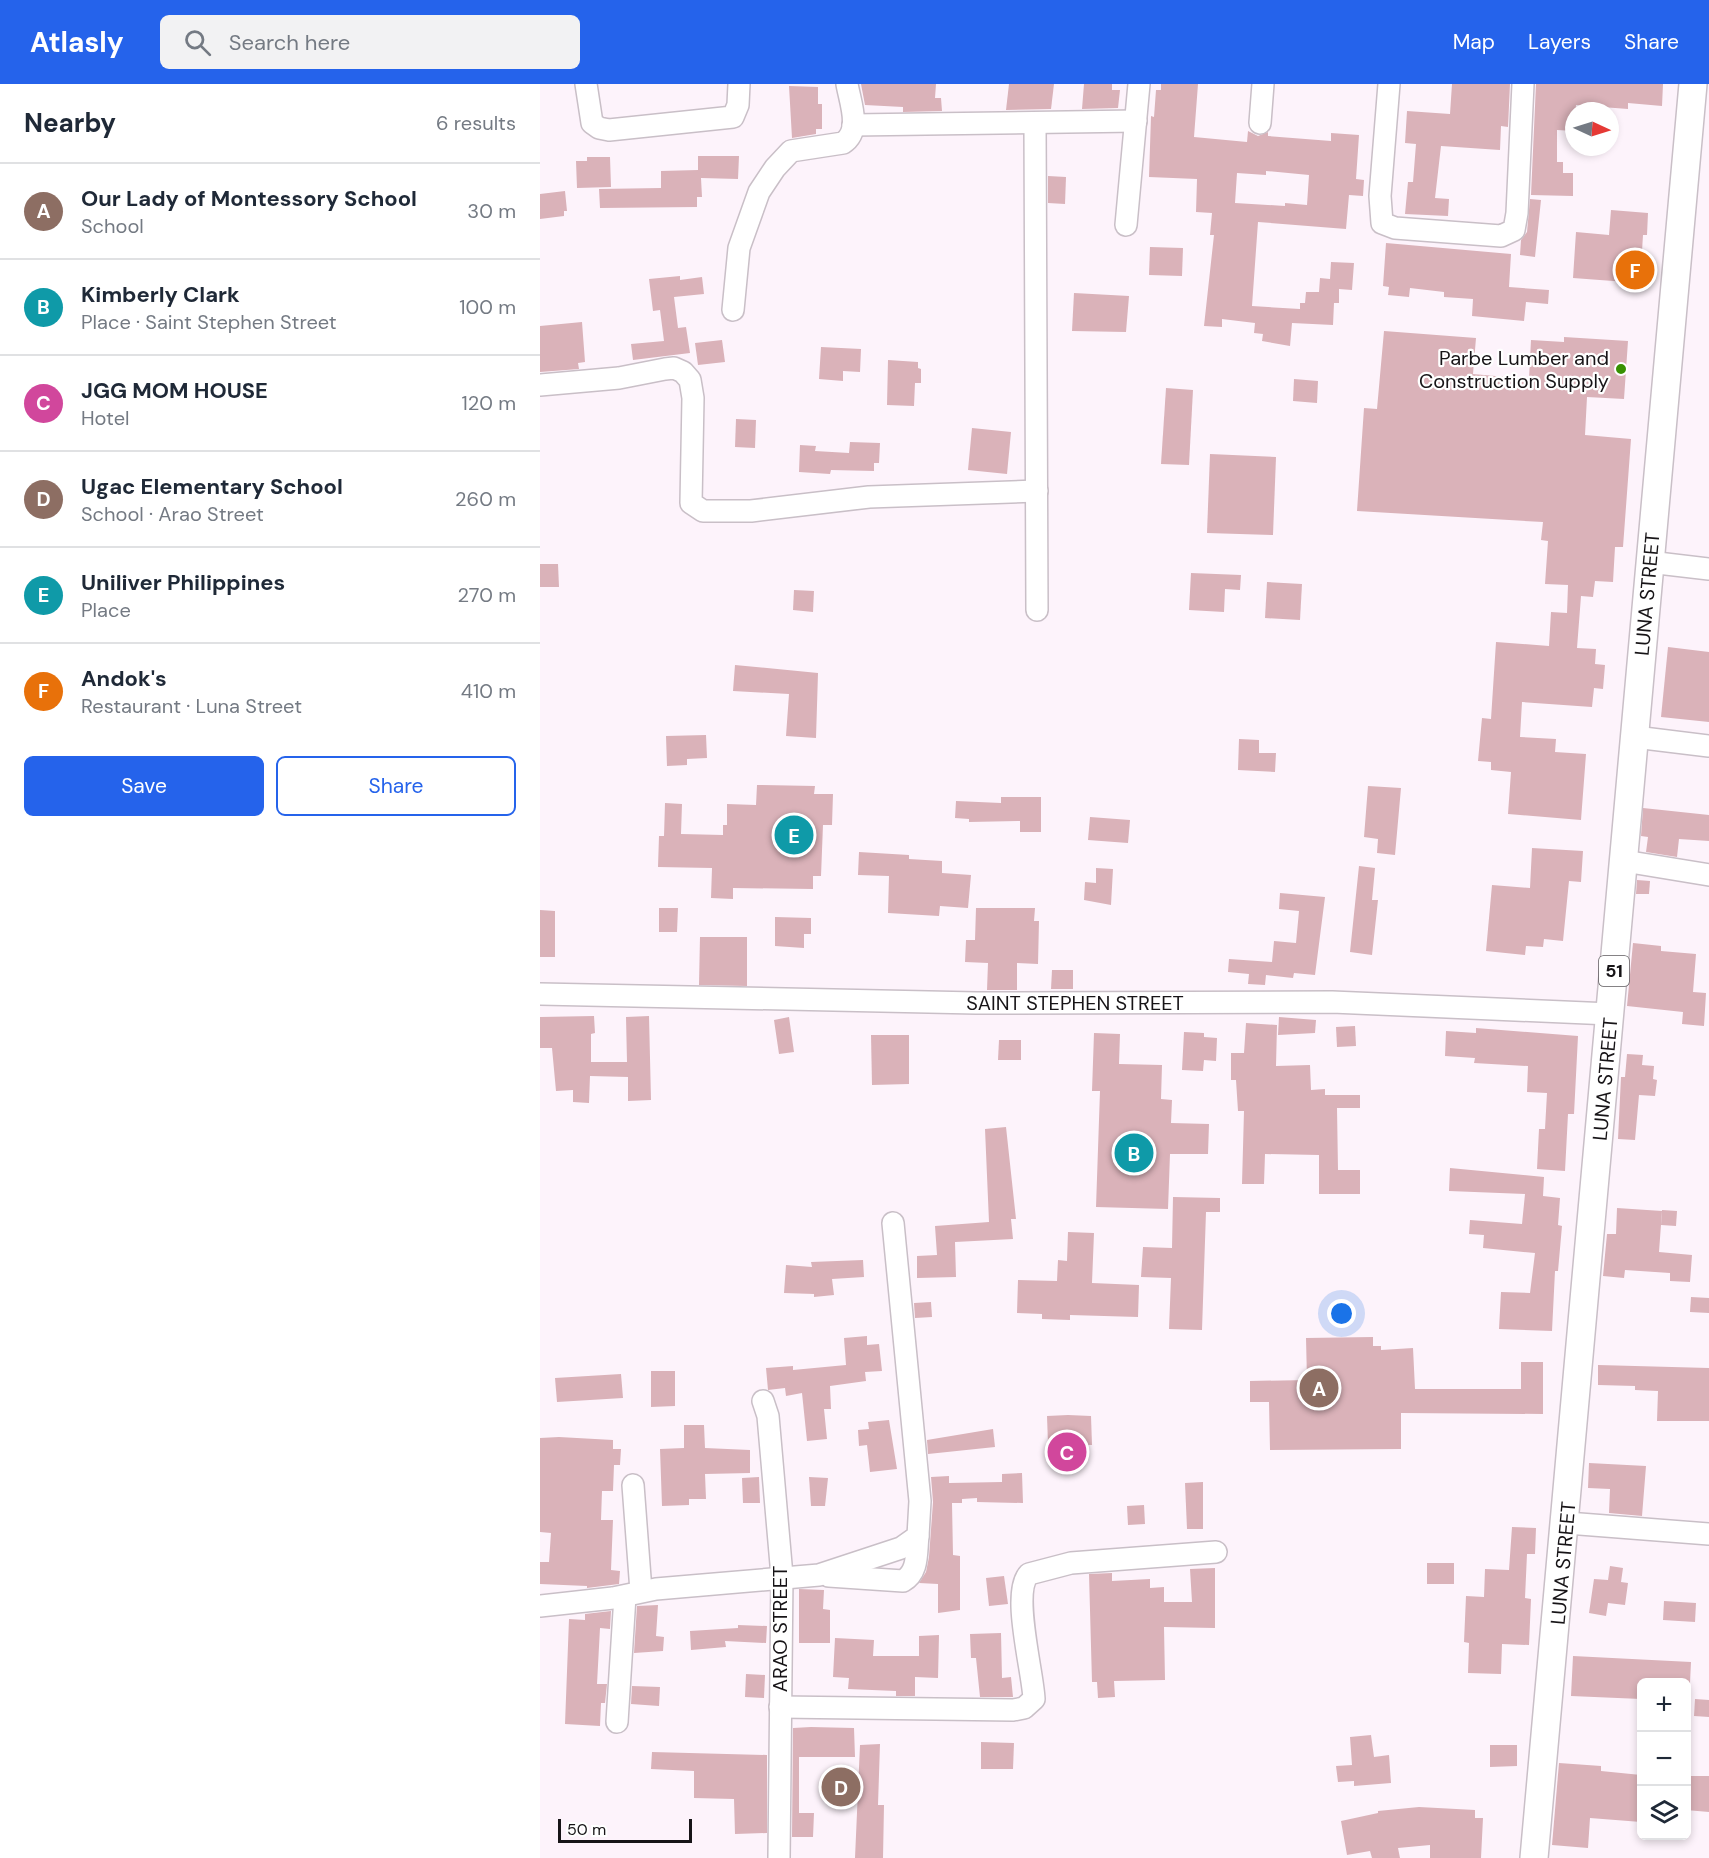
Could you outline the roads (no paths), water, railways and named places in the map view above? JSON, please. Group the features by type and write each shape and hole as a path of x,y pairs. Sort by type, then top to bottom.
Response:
{"main road":[{"name":"LUNA STREET","path":"1534,1858 1567,1523 1649,562 1694,84"}],"street":[{"path":"586,84 592,123 598,128 609,130 733,117 738,105 739,84"},
{"path":"734,310 739,248 759,192 775,168 791,151 843,142 848,139 853,125 847,84"},
{"path":"1126,225 1139,84"},
{"path":"1260,123 1263,84"},
{"path":"1389,84 1380,196 1382,223 1395,228 1501,236 1514,230 1517,213 1523,84"},
{"path":"853,125 1136,122"},
{"path":"1035,124 1034,420 1037,491 1037,610"},
{"path":"540,385 619,378 674,368 682,372 690,380 693,398 692,503 702,510 751,511 869,497 1037,491"},
{"path":"1649,562 1709,569"},
{"path":"1635,737 1709,746"},
{"path":"1624,861 1709,875"},
{"name":"SAINT STEPHEN STREET","path":"540,994 976,1004 1332,1002 1611,1014"},
{"path":"540,1606 782,1576 819,1575 903,1581 910,1577 915,1569 920,1501 893,1223"},
{"name":"ARAO STREET","path":"763,1401 768,1416 782,1576 779,1858"},
{"path":"617,1722 633,1593 633,1485"},
{"path":"1567,1523 1709,1534"},
{"path":"819,1575 902,1548 918,1536"},
{"path":"780,1707 1013,1710 1024,1708 1031,1705 1034,1699 1021,1598 1024,1579 1029,1574 1071,1563 1216,1552"}],"place":[{"name":"Andok's","path":"1635,270"},
{"name":"Parbe Lumber and Construction Supply","path":"1621,369"},
{"name":"Uniliver Philippines","path":"794,835"},
{"name":"Kimberly Clark","path":"1134,1153"},
{"name":"Our Lady of Montessory School","path":"1319,1388"},
{"name":"JGG MOM HOUSE","path":"1067,1452"},
{"name":"Ugac Elementary School","path":"841,1787"}]}
